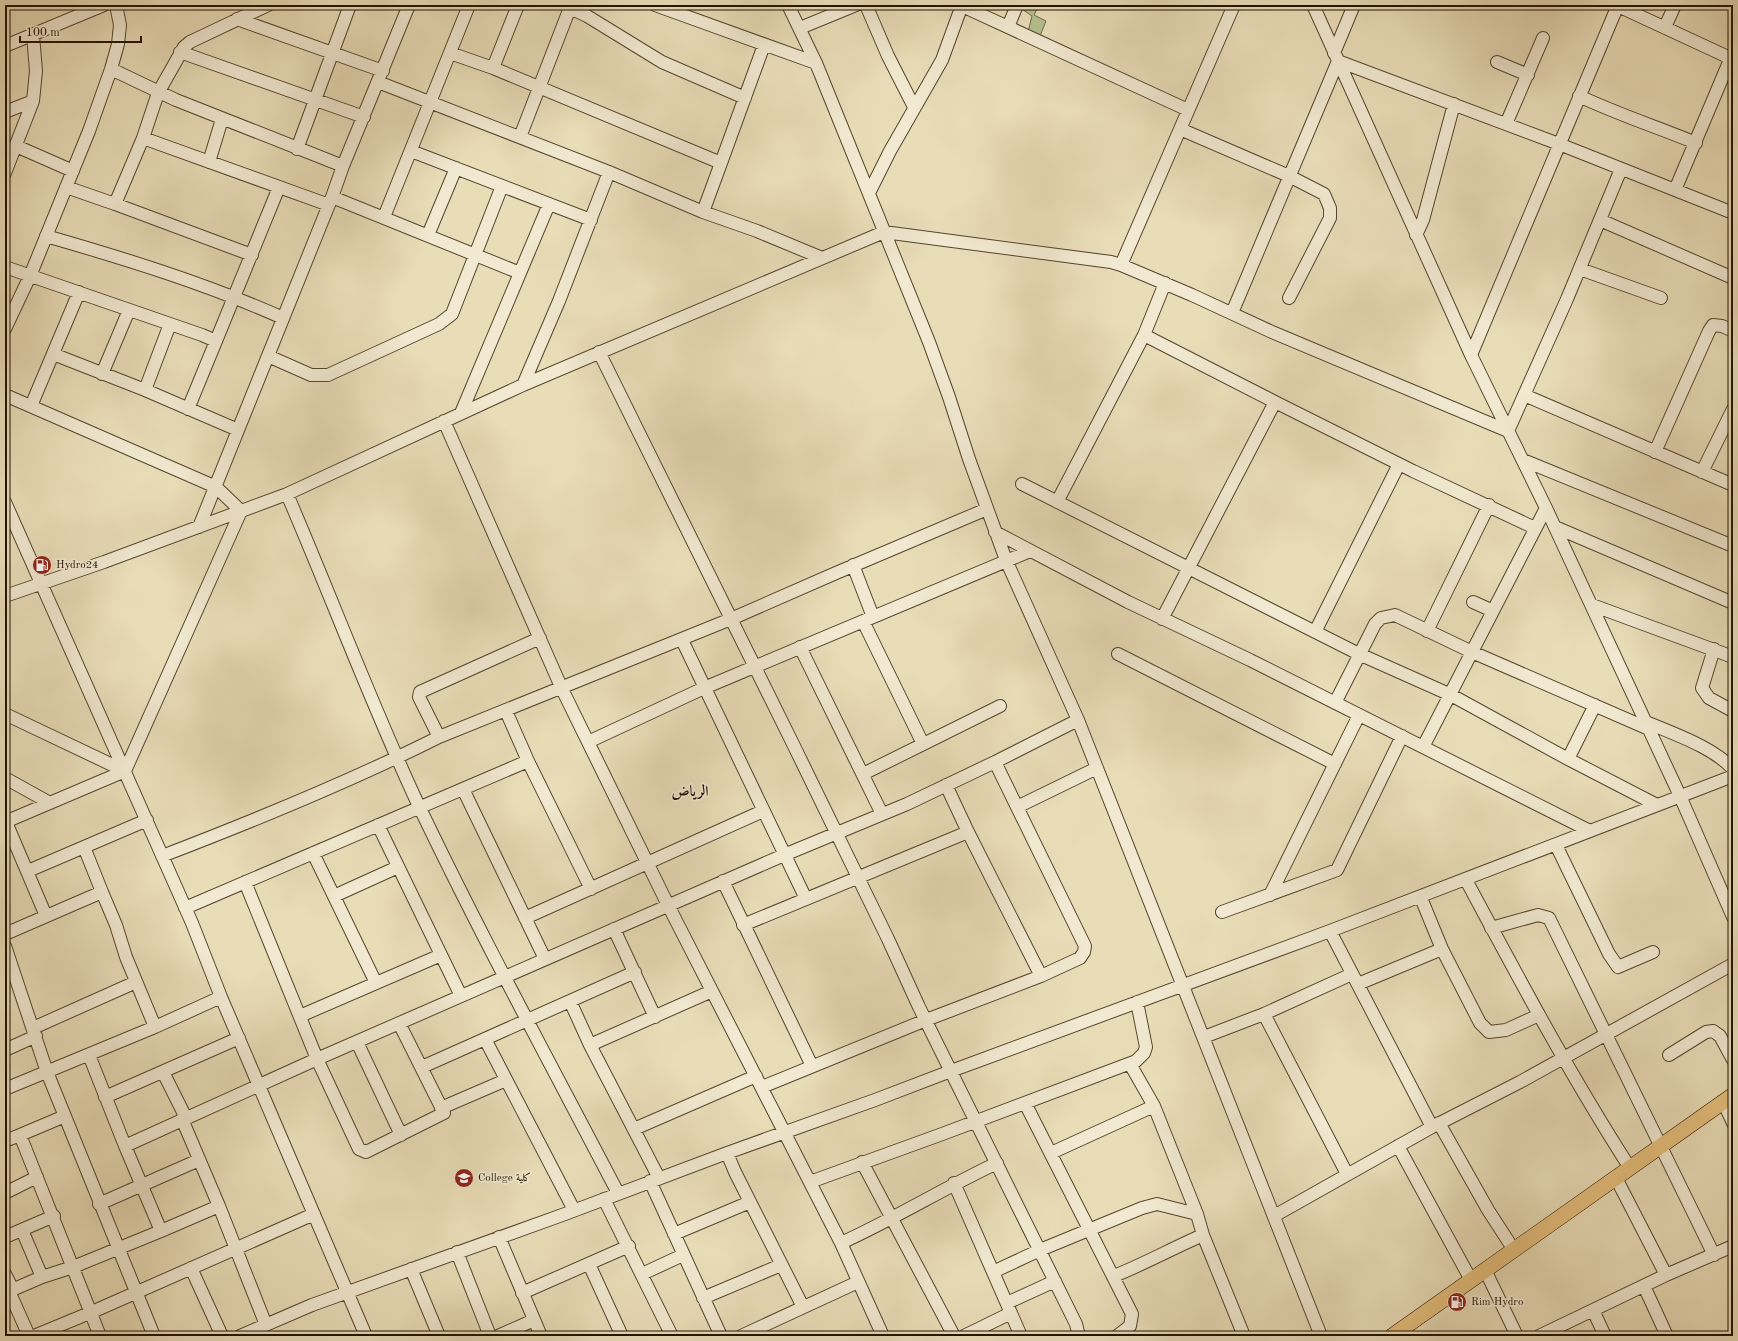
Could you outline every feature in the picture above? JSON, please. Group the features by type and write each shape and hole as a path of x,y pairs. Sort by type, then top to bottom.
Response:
{"main road":[{"path":"1392,1336 1728,1098"}],"street":[{"path":"5,46 104,5"},
{"path":"5,329 30,276 73,171 111,69 118,44 120,25 116,5"},
{"path":"115,204 143,138 158,93 180,52 190,42 268,5"},
{"path":"297,148 350,5"},
{"path":"199,527 409,5"},
{"path":"384,217 469,5"},
{"path":"493,68 518,5"},
{"path":"655,5 692,11 764,45 816,63"},
{"path":"788,5 816,63 929,342 1006,560 1078,720 1321,1336"},
{"path":"800,28 856,5"},
{"path":"866,5 888,56 914,107"},
{"path":"869,193 914,107 942,60 961,5 1188,110"},
{"path":"1008,27 1017,5"},
{"path":"1121,265 1234,5"},
{"path":"1313,5 1471,355 1592,605 1680,796 1733,917"},
{"path":"1232,313 1290,176 1336,57 1354,5"},
{"path":"1471,355 1618,5 1728,57 1730,62 1675,190"},
{"path":"1665,28 1674,5"},
{"path":"520,138 571,6 662,62 745,98"},
{"path":"237,19 383,71"},
{"path":"5,174 33,101 36,71 32,35"},
{"path":"1506,124 1543,38"},
{"path":"703,212 764,45"},
{"path":"180,52 364,117"},
{"path":"450,53 493,68 721,163"},
{"path":"1336,57 1733,213"},
{"path":"1497,62 1528,75"},
{"path":"111,69 158,93 343,166"},
{"path":"378,82 609,172 703,212 757,231 822,258"},
{"path":"1579,96 1606,109 1696,143"},
{"path":"5,112 33,101"},
{"path":"1416,235 1423,220 1454,104"},
{"path":"209,162 222,119"},
{"path":"1180,129 1290,176 1324,194 1330,208 1330,218 1289,298"},
{"path":"143,138 279,187 384,217 520,273"},
{"path":"16,146 73,171"},
{"path":"411,151 592,220"},
{"path":"428,236 456,168"},
{"path":"1508,430 1580,269 1621,169"},
{"path":"523,385 592,220 609,172"},
{"path":"268,356 311,375 328,375 438,324 452,314 474,254 502,186"},
{"path":"66,187 252,255"},
{"path":"188,409 235,298 279,187"},
{"path":"461,413 548,204"},
{"path":"1600,220 1733,278"},
{"path":"5,596 42,584 287,494 461,413 598,352 884,232 1111,262 1121,265 1165,283 1272,332 1508,430"},
{"path":"46,236 119,257 235,298 283,318"},
{"path":"5,267 216,341"},
{"path":"1580,269 1661,298"},
{"path":"1057,502 1144,335 1165,283"},
{"path":"30,406 79,292"},
{"path":"102,374 129,310"},
{"path":"145,390 170,324"},
{"path":"1655,452 1708,331 1713,325 1722,326 1733,331"},
{"path":"1144,335 1399,464 1535,528"},
{"path":"598,352 837,834 926,1020 1076,1324 1079,1336"},
{"path":"53,354 145,390 238,430"},
{"path":"5,395 216,487 241,511"},
{"path":"1524,395 1733,485"},
{"path":"1162,619 1274,402"},
{"path":"1702,472 1733,409"},
{"path":"444,421 562,689 668,906 841,1242 880,1335"},
{"path":"1523,460 1733,546"},
{"path":"1315,632 1399,464"},
{"path":"1022,484 1359,654 1451,695 1568,759 1658,805"},
{"path":"287,494 420,807 505,977 618,1193"},
{"path":"5,502 147,820 366,1336"},
{"path":"1427,631 1489,506"},
{"path":"1423,747 1546,508"},
{"path":"162,856 244,824 398,758 439,738 682,640 987,509"},
{"path":"46,916 5,822 125,771 241,511"},
{"path":"1555,527 1733,603"},
{"path":"995,532 1162,619 1250,660 1590,831"},
{"path":"588,742 704,688 1030,551"},
{"path":"853,566 868,619 924,744"},
{"path":"1473,602 1493,611"},
{"path":"1592,605 1733,657"},
{"path":"245,1335 312,1304 875,1100 1421,898 1733,775 1719,758 1695,744 1595,706 1472,652 1395,615 1381,618 1376,624 1359,654 1335,703"},
{"path":"439,738 419,697 420,692 540,638"},
{"path":"682,640 806,899"},
{"path":"800,647 882,814"},
{"path":"1714,649 1702,688 1709,698 1733,711"},
{"path":"1118,654 1335,764"},
{"path":"863,774 1000,706"},
{"path":"1568,759 1595,706"},
{"path":"506,711 528,761 591,889"},
{"path":"5,714 125,771"},
{"path":"1270,895 1359,715"},
{"path":"125,1146 317,1058 357,1042 723,881 882,814 995,762 1078,720"},
{"path":"1222,912 1337,870 1402,736"},
{"path":"185,908 528,761"},
{"path":"762,1087 926,1020 1041,976 1080,958 1084,952 1085,946 995,762"},
{"path":"1017,807 1097,768"},
{"path":"5,778 50,803"},
{"path":"946,785 968,832 1041,976"},
{"path":"463,789 545,959"},
{"path":"525,918 763,811"},
{"path":"28,872 147,820"},
{"path":"378,825 461,996"},
{"path":"743,925 968,832"},
{"path":"1556,845 1609,954 1618,967 1654,952"},
{"path":"84,847 155,1027"},
{"path":"313,853 376,983"},
{"path":"334,896 398,867"},
{"path":"1466,880 1563,1058 1630,1168"},
{"path":"723,881 812,1066"},
{"path":"245,882 317,1058 359,1149 366,1152 444,1113 399,1023"},
{"path":"5,934 102,892"},
{"path":"1421,898 1442,949 1480,1023 1489,1032 1506,1030 1539,1015"},
{"path":"1491,928 1538,914 1549,918 1714,1255"},
{"path":"614,929 655,1017"},
{"path":"1330,931 1435,1125 1514,1250"},
{"path":"1204,1037 1355,979 1442,949"},
{"path":"6,952 48,1072 154,1336"},
{"path":"300,1016 441,955"},
{"path":"1274,1216 1435,1125 1520,1082 1733,964"},
{"path":"422,1067 634,972"},
{"path":"5,1050 35,1032 136,982"},
{"path":"590,1045 712,992"},
{"path":"5,1088 48,1072 155,1027 221,997"},
{"path":"570,1001 590,1045 634,1129 655,1180 674,1234 720,1336"},
{"path":"810,1182 1130,1064 1140,1058 1146,1047 1137,1002"},
{"path":"1264,1014 1347,1174"},
{"path":"1669,1056 1706,1032 1714,1032 1720,1036 1733,1060"},
{"path":"105,1097 239,1038"},
{"path":"485,1039 574,1210"},
{"path":"357,1042 401,1135"},
{"path":"88,1055 161,1231"},
{"path":"1130,1064 1154,1106 1197,1214 1203,1235 1227,1297 1244,1336"},
{"path":"163,1072 184,1119 199,1160 219,1206 266,1325"},
{"path":"634,1129 756,1076"},
{"path":"442,1108 506,1080"},
{"path":"1728,1098 1733,1123"},
{"path":"1025,1103 1132,1314 1130,1326 1117,1336"},
{"path":"1051,1153 1154,1106"},
{"path":"5,1141 65,1116"},
{"path":"20,1135 54,1216 100,1336"},
{"path":"1398,1146 1471,1280"},
{"path":"727,1153 735,1172 803,1307"},
{"path":"100,1204 199,1160"},
{"path":"862,1162 892,1216 954,1336"},
{"path":"841,1242 954,1183 997,1163"},
{"path":"5,1193 37,1177"},
{"path":"1616,1178 1666,1276"},
{"path":"954,1183 1021,1336"},
{"path":"604,1199 629,1246 672,1336"},
{"path":"674,1234 750,1202"},
{"path":"993,1272 1040,1250 1142,1208 1157,1204 1197,1214"},
{"path":"9,1291 42,1277 73,1267 219,1206"},
{"path":"34,1336 314,1214"},
{"path":"5,1238 54,1216"},
{"path":"22,1230 42,1277"},
{"path":"1114,1276 1143,1265 1160,1254 1203,1235"},
{"path":"499,1237 541,1336"},
{"path":"522,1293 629,1246"},
{"path":"1539,1336 1733,1246"},
{"path":"457,1252 490,1336"},
{"path":"642,1274 683,1254"},
{"path":"589,1264 622,1336"},
{"path":"703,1298 781,1264"},
{"path":"191,1268 222,1336"},
{"path":"411,1269 439,1336"},
{"path":"1485,1270 1517,1336"},
{"path":"5,1274 9,1291 29,1336"},
{"path":"964,1336 1055,1281"},
{"path":"741,1336 858,1282"},
{"path":"1644,1286 1667,1336"},
{"path":"1593,1310 1605,1336"},
{"path":"498,1336 534,1320"}],"green space":[{"path":"1023,5 1039,5 1034,15 1046,21 1040,36 1028,32 1032,16 1022,9"}],"place":[{"name":"Hydro24","path":"42,565"},
{"name":"College كلية","path":"464,1178"},
{"name":"Rim Hydro","path":"1457,1302"}],"district":[{"name":"الرياض","path":"690,792"}]}
